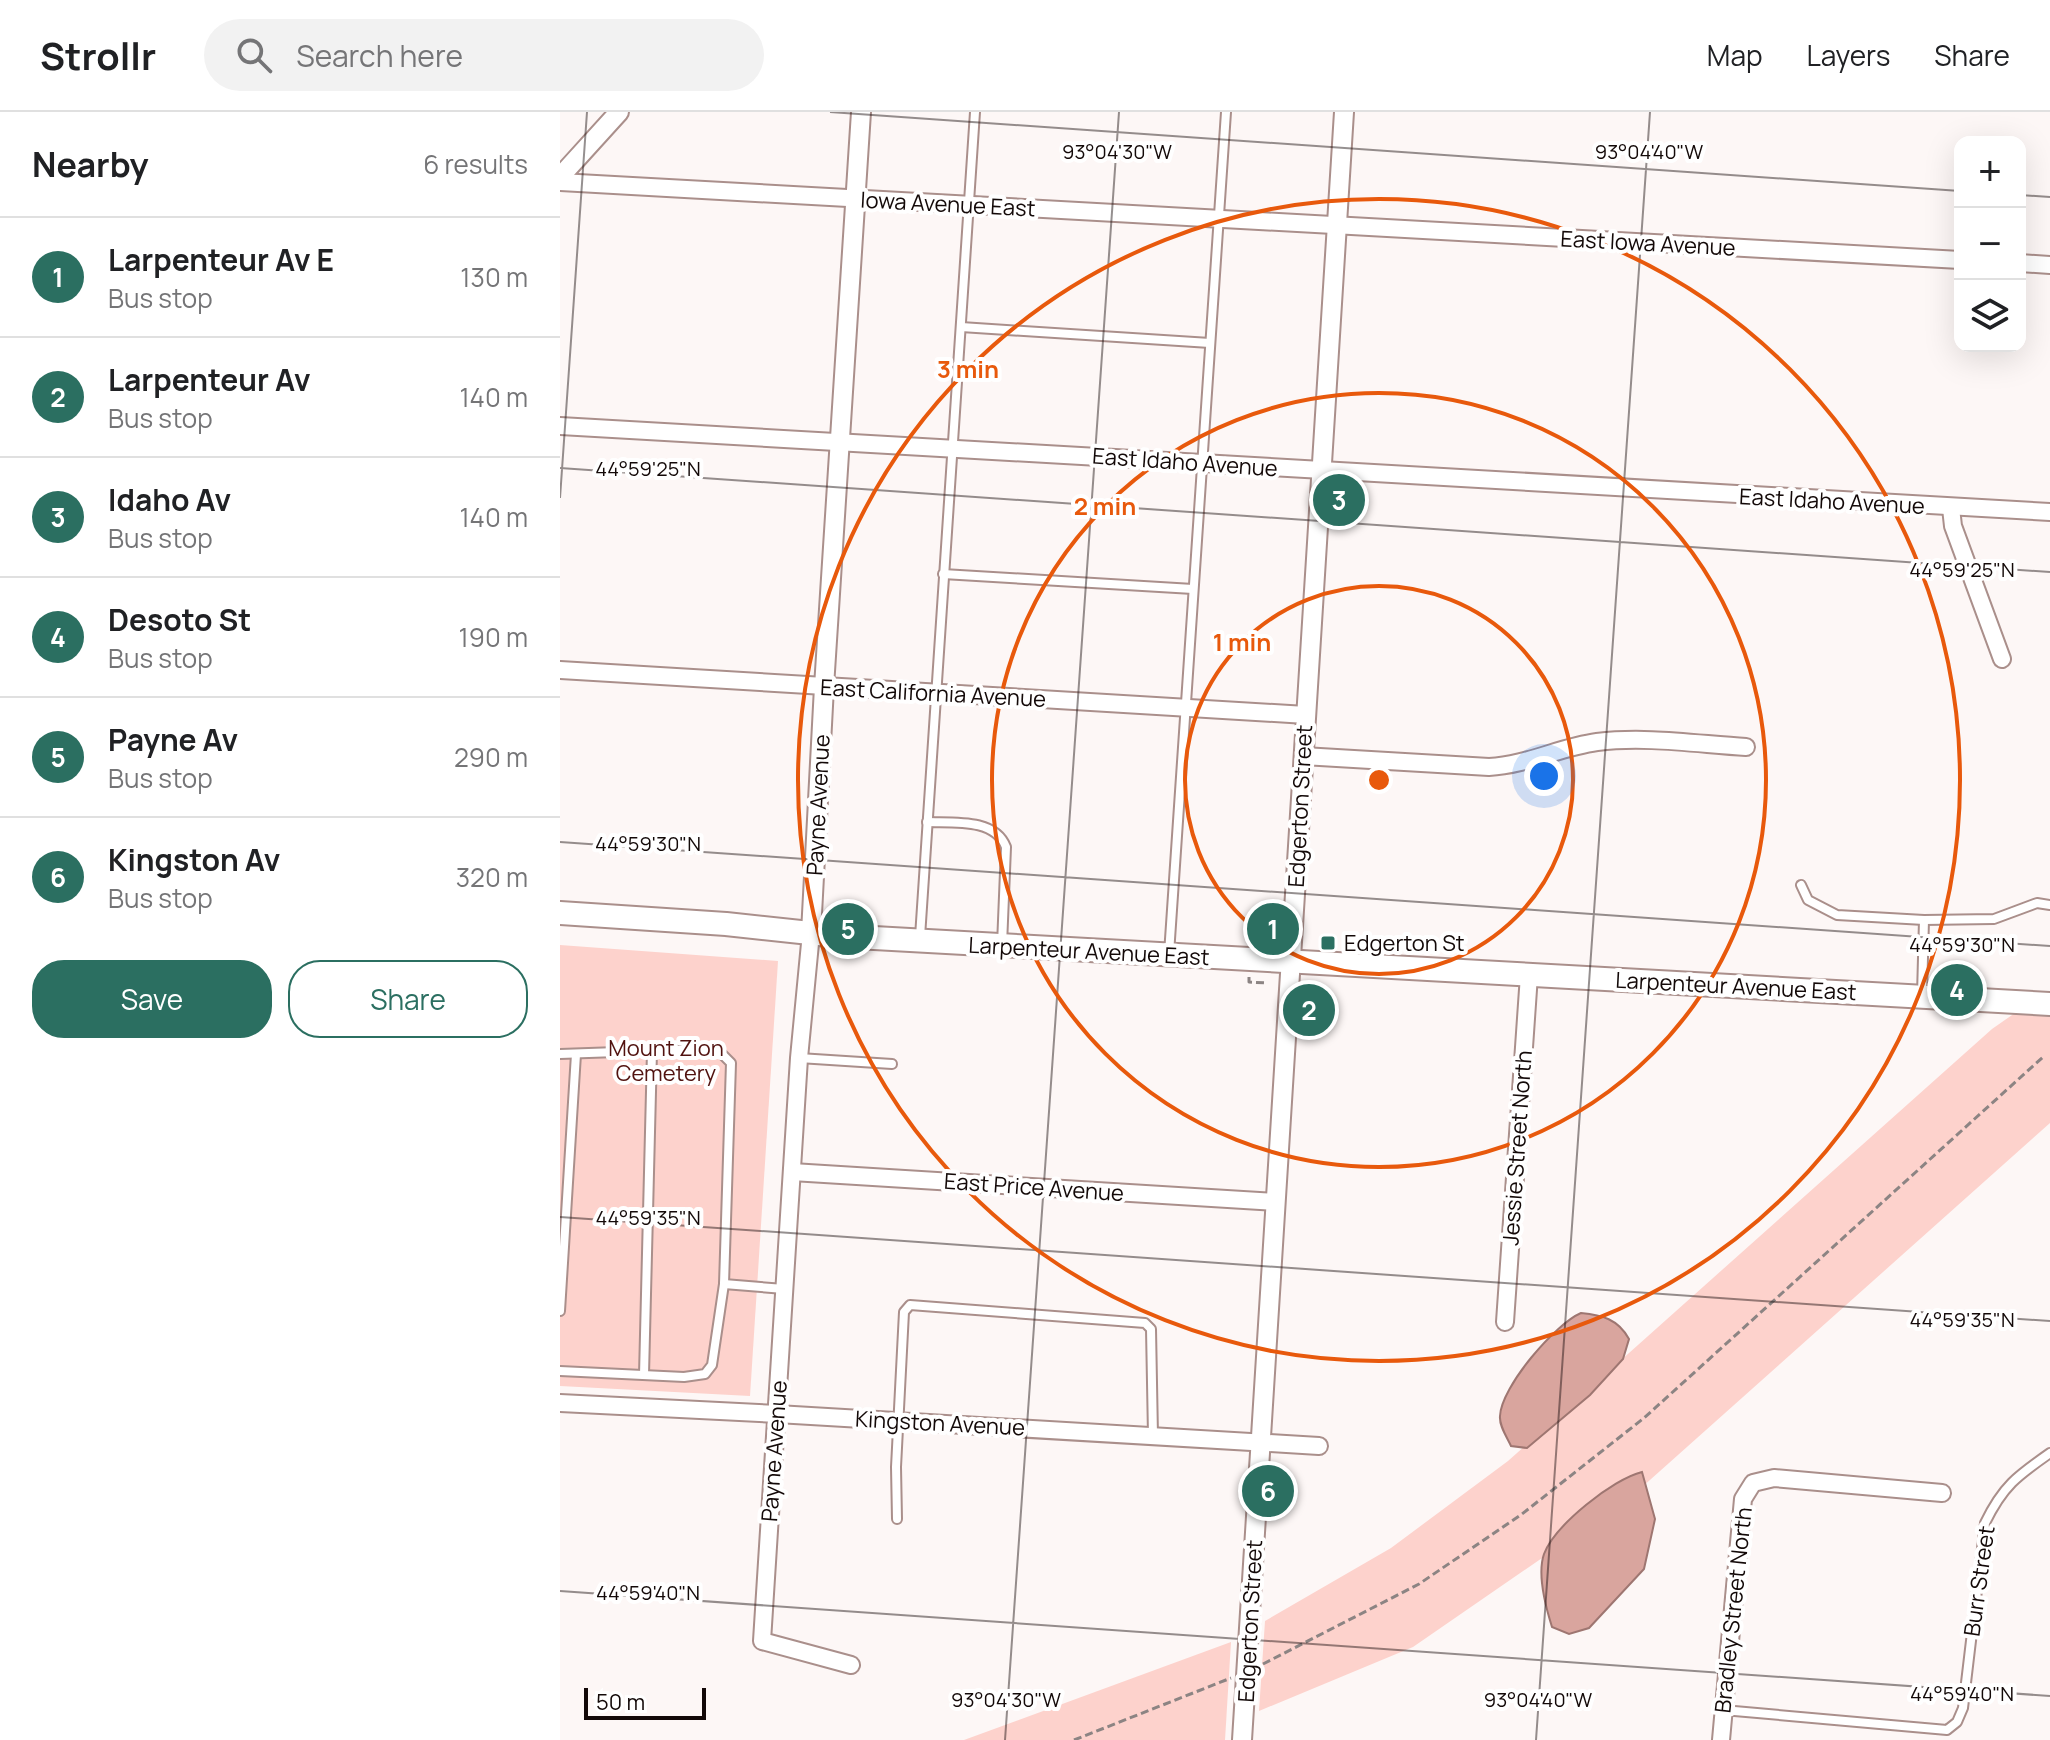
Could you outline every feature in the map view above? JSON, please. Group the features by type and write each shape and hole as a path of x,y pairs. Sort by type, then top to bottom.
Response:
{"main road":[{"name":"Larpenteur Avenue East","path":"560,913 920,941 2050,1004"}],"street":[{"path":"560,179 619,112"},
{"name":"Payne Avenue","path":"851,1665 762,1641 799,1058 811,933 861,112"},
{"name":"Edgerton Street","path":"1242,1740 1344,112"},
{"name":"Iowa Avenue East","path":"560,179 1337,226"},
{"name":"East Iowa Avenue","path":"1337,226 1954,260"},
{"path":"2026,263 2050,265"},
{"name":"East Idaho Avenue","path":"560,426 2050,512"},
{"path":"1951,508 1953,526 2002,659"},
{"name":"East California Avenue","path":"560,670 1306,715"},
{"path":"1303,756 1489,767 1530,760 1557,749 1635,739 1746,747"},
{"name":"Jessie Street North","path":"1505,1322 1529,975"},
{"name":"East Price Avenue","path":"792,1172 1275,1202"},
{"name":"Kingston Avenue","path":"560,1403 1319,1446"},
{"name":"Bradley Street North","path":"1721,1740 1743,1499 1753,1483 1774,1478 1942,1493"}],"lane":[{"path":"920,941 975,112"},
{"path":"1169,955 1226,112"},
{"path":"961,327 1210,343"},
{"path":"943,574 1193,589"},
{"path":"927,822 978,825 991,829 1002,838 1006,847 1002,945"},
{"path":"1801,885 1808,900 1837,915 1924,920 1994,919 2037,903 2050,905"},
{"path":"1922,996 1924,920"},
{"path":"560,1054 703,1049 721,1053 731,1063 724,1284 712,1365 705,1374 684,1377 560,1371"},
{"path":"644,1375 652,1051"},
{"path":"560,1311 576,1054"},
{"path":"799,1058 892,1064"},
{"path":"724,1284 785,1289"},
{"path":"897,1519 896,1467 904,1312 910,1305 1145,1323 1151,1329 1153,1436"},
{"name":"Burr Street","path":"1723,1710 1947,1730 1957,1722 1963,1708 1985,1523 1998,1495 2018,1475 2050,1453"}],"path":[{"path":"1249,977 1249,982 1267,983"},
{"path":"1263,1664 1419,1584 1534,1505 1678,1388 2043,1057"},
{"path":"1074,1740 1234,1677"}],"green space":[{"name":"Mount Zion Cemetery","path":"560,945 778,961 750,1396 560,1386"},
{"path":"2035,999 2050,1001 2050,1123 1632,1496 1413,1647 1259,1711 1265,1621 1391,1548 1508,1461 1992,1029"},
{"path":"1231,1642 1225,1740 964,1740"}],"shaded area":[{"path":"1581,1313 1603,1317 1620,1327 1629,1339 1623,1359 1590,1395 1527,1448 1511,1446 1500,1420 1509,1389 1544,1343"},
{"path":"1642,1472 1655,1519 1644,1569 1589,1628 1569,1634 1552,1627 1541,1571 1550,1542 1572,1517 1601,1493"}],"place":[{"name":"Idaho Av","path":"1339,500"},
{"name":"Payne Av","path":"848,929"},
{"name":"Larpenteur Av E","path":"1273,929"},
{"name":"Edgerton St","path":"1328,943"},
{"name":"Desoto St","path":"1957,990"},
{"name":"Larpenteur Av","path":"1309,1010"},
{"name":"Kingston Av","path":"1268,1491"}]}
